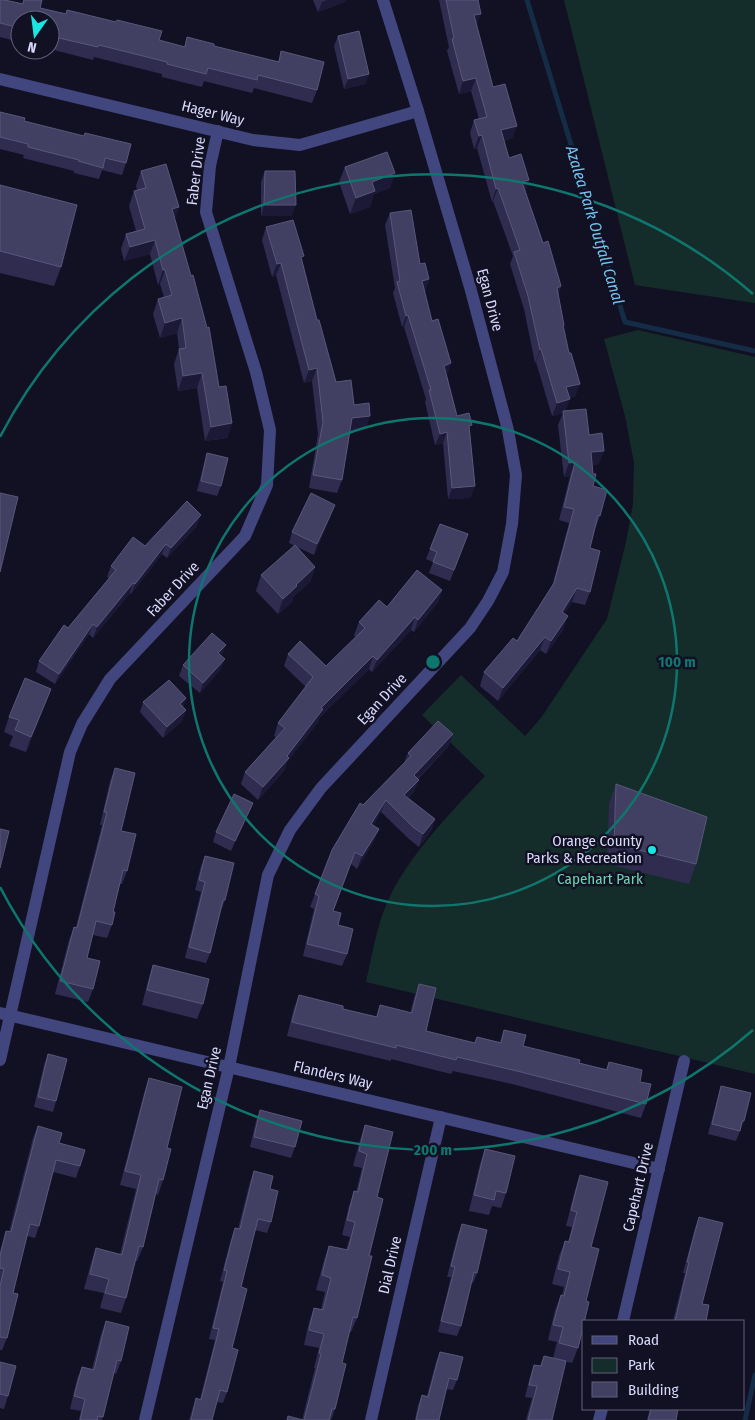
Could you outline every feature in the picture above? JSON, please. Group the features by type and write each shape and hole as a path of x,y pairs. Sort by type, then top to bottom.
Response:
{"street":[{"name":"Egan Drive","path":"145,1420 229,1067 268,875 290,830 322,788 470,628 488,601 502,572 513,514 516,474 508,430 470,286 383,0"},
{"name":"Hager Way","path":"0,79 254,140 300,145 418,111"},
{"name":"Faber Drive","path":"0,1060 5,1014 70,752 82,724 110,679 245,536 266,485 270,430 256,372 206,212 210,166 218,131"},
{"name":"Flanders Way","path":"5,1014 659,1169"},
{"name":"Capehart Drive","path":"623,1320 684,1061"},
{"name":"Dial Drive","path":"371,1420 441,1117"}],"green space":[{"path":"564,0 755,0 755,303 635,285"},
{"name":"Capehart Park","path":"638,330 755,357 755,1074 366,982 380,923 388,901 402,874 447,817 485,776 422,715 461,675 525,736 541,718 607,619 626,542 633,504 634,463 625,416 604,339"}],"building":[{"path":"0,0 23,4 24,0 42,0 40,8 49,10 10,10 10,26 0,23"},
{"path":"446,0 478,0 481,14 474,15 493,87 505,84 517,126 501,130 509,158 521,154 529,180 522,182 543,243 548,241 561,286 557,288 563,325 569,353 571,353 580,384 566,387 570,399 557,403 540,350 528,296 514,252 520,250 498,188 496,189 482,135 479,136 474,120 487,117 476,78 463,81 452,39 454,38"},
{"path":"67,10 162,31 159,40 185,47 187,37 214,44 214,46 279,62 281,51 324,62 317,90 258,75 257,80 208,68 206,74 99,45 98,47 60,38 60,13 66,14"},
{"path":"359,31 369,74 348,79 338,36"},
{"path":"0,112 25,118 24,121 84,136 85,133 131,144 126,163 105,158 103,168 28,147 28,144 0,137"},
{"path":"387,152 395,173 372,182 375,191 356,198 345,167"},
{"path":"166,164 179,207 172,209 191,276 193,275 207,328 209,327 219,387 226,386 232,423 211,427 202,373 183,376 179,349 186,348 182,318 165,323 158,299 172,295 155,240 130,247 126,234 145,229 134,191 146,188 141,171"},
{"path":"265,171 295,171 296,205 264,205"},
{"path":"0,185 77,205 61,267 0,251"},
{"path":"411,210 420,264 425,263 429,279 422,281 432,321 438,319 451,363 444,366 457,416 469,413 472,425 469,426 475,486 452,488 447,432 440,434 429,390 431,390 408,315 406,316 397,282 400,281 390,213"},
{"path":"293,220 304,256 301,257 317,320 319,320 336,382 351,380 354,405 369,403 370,416 352,418 342,480 313,475 323,422 317,368 309,370 281,263 277,264 266,227"},
{"path":"586,409 589,435 602,433 604,451 591,452 593,474 596,474 593,486 607,490 600,516 598,515 590,548 600,551 590,592 577,588 562,612 568,616 551,641 545,637 503,688 484,672 513,638 517,641 554,583 574,509 564,507 575,462 569,463 563,411"},
{"path":"207,453 228,458 221,486 201,481"},
{"path":"0,493 18,497 0,572"},
{"path":"311,493 335,505 317,544 292,532"},
{"path":"187,501 201,515 171,548 166,544 135,584 133,583 97,627 93,624 59,674 39,661 64,625 68,628 116,570 111,566 133,537 145,546"},
{"path":"440,524 468,534 454,570 433,562 437,552 430,549"},
{"path":"295,545 315,567 283,599 261,575"},
{"path":"417,570 442,590 418,620 415,617 377,660 373,656 321,708 323,709 287,756 289,758 263,787 245,772 285,728 278,723 313,677 288,654 300,641 326,666 365,628 359,622 379,600 387,607"},
{"path":"212,633 226,645 218,653 225,659 203,683 183,665"},
{"path":"25,678 51,689 31,737 15,730 19,720 9,717"},
{"path":"169,680 186,698 180,704 186,710 167,727 143,702"},
{"path":"438,721 453,734 414,775 419,780 404,795 435,819 423,834 413,827 386,800 371,824 379,829 362,856 355,852 333,911 341,913 338,925 353,929 347,954 307,944 319,896 315,894 332,850 360,803 363,805 411,756 408,753"},
{"path":"115,768 135,773 121,831 136,834 127,871 123,870 113,912 115,912 112,925 96,921 87,958 100,961 93,989 60,981 74,927 77,928 90,878 107,812 104,812"},
{"path":"616,784 707,817 696,864 614,844"},
{"path":"234,794 253,803 235,841 216,832"},
{"path":"0,829 9,831 0,868"},
{"path":"205,856 234,863 210,953 189,947 205,882 199,880"},
{"path":"153,965 209,979 203,1004 147,990"},
{"path":"419,984 436,988 426,1031 475,1043 477,1037 501,1043 504,1030 526,1035 523,1046 580,1060 579,1063 607,1070 609,1062 642,1070 640,1082 651,1084 646,1104 457,1057 456,1060 396,1045 396,1048 292,1022 299,995 343,1006 343,1009 377,1017 380,1005 412,1013"},
{"path":"48,1054 67,1059 56,1101 38,1097"},
{"path":"149,1078 182,1087 167,1148 171,1149 163,1180 159,1179 143,1247 139,1246 126,1298 105,1293 109,1279 90,1274 96,1248 122,1255 141,1175 125,1171"},
{"path":"721,1086 751,1093 740,1131 712,1124"},
{"path":"260,1110 302,1121 295,1147 254,1137"},
{"path":"365,1125 393,1132 377,1197 383,1199 369,1256 372,1256 357,1318 353,1317 342,1363 346,1364 335,1409 332,1409 329,1420 304,1420 321,1354 319,1353 324,1334 309,1330 314,1308 323,1310 331,1278 322,1275 329,1246 348,1250 355,1222 347,1220 354,1191 358,1192 367,1154 359,1151"},
{"path":"38,1126 62,1133 59,1143 85,1150 80,1166 56,1160 39,1226 30,1224 13,1293 18,1294 7,1338 0,1337 0,1286 4,1269 0,1268 0,1256 6,1231 11,1232"},
{"path":"485,1149 515,1156 506,1193 496,1191 494,1200 474,1195"},
{"path":"254,1171 273,1176 270,1189 278,1191 271,1222 258,1219 241,1287 247,1289 232,1348 238,1350 227,1392 220,1390 212,1420 191,1420 196,1398 201,1400 219,1329 213,1328 227,1271 224,1270 235,1228 240,1229"},
{"path":"580,1175 608,1182 591,1247 599,1249 586,1301 589,1302 585,1320 582,1320 582,1331 578,1348 559,1343 563,1327 553,1325 561,1295 564,1296 570,1272 558,1269 565,1241 569,1242 577,1212 571,1210"},
{"path":"699,1217 723,1223 702,1304 709,1305 706,1320 675,1320 689,1262 687,1262"},
{"path":"462,1224 487,1230 477,1273 474,1272 461,1326 441,1321 455,1267 451,1266"},
{"path":"106,1321 129,1327 121,1361 117,1360 103,1417 98,1416 97,1420 80,1420 85,1399 74,1396 82,1367 94,1370"},
{"path":"440,1352 463,1357 457,1380 449,1378 439,1420 416,1420 422,1395 428,1397"},
{"path":"544,1356 566,1361 552,1420 528,1420 537,1386 529,1385 534,1365 541,1366"},
{"path":"0,1362 16,1366 8,1396 0,1394"},
{"path":"651,1410 678,1410 676,1420 648,1420"},
{"path":"288,1416 303,1420 287,1420"}],"waterway":[{"name":"Azalea Park Outfall Canal","path":"527,0 625,322 755,351"},
{"name":"Azalea Park Outfall Canal","path":"745,1420 755,1375"}],"place":[{"name":"Orange County Parks & Recreation","path":"652,850"}]}
